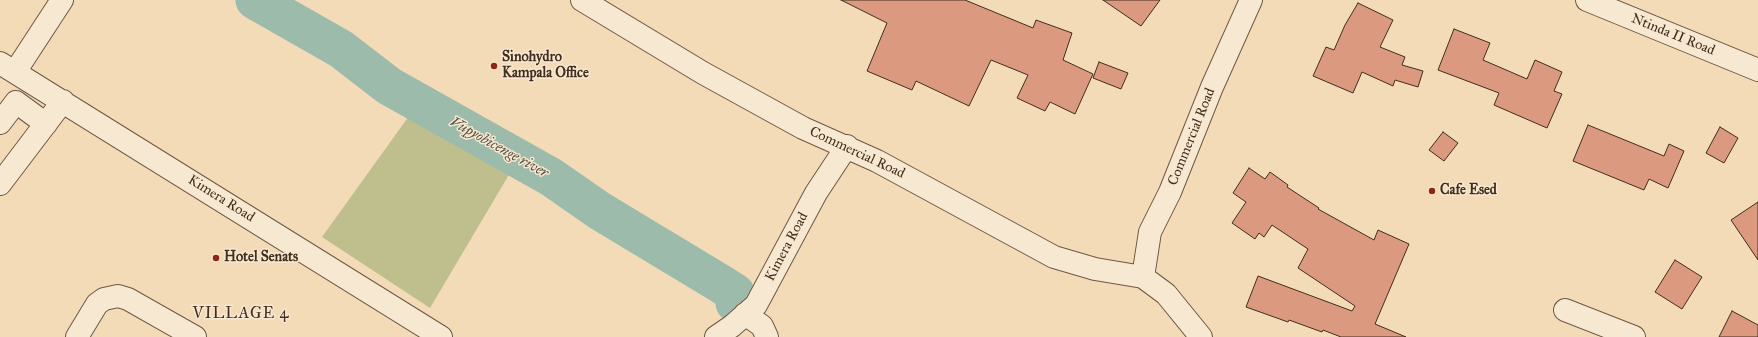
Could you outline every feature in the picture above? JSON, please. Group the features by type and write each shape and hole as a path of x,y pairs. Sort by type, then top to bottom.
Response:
{"street":[{"path":"7,67 62,0"},
{"name":"Commercial Road","path":"582,0 703,73 803,128 878,161 1054,257 1094,269 1143,277 1166,294 1201,337"},
{"name":"Ntinda II Road","path":"1587,0 1758,70"},
{"name":"Commercial Road","path":"1143,277 1150,232 1170,192 1244,3"},
{"name":"Kimera Road","path":"7,67 441,337"},
{"path":"0,184 63,101"},
{"path":"0,123 16,102 46,124"},
{"name":"Kimera Road","path":"716,337 732,326 756,305 816,193 846,146"},
{"path":"77,337 97,304 104,300 118,296 128,298 195,337"},
{"path":"1565,310 1634,337"},
{"path":"746,314 762,326 767,337"}],"green space":[{"path":"409,116 510,173 430,308 322,237"}],"building":[{"path":"841,0 965,0 1033,28 1036,20 1072,33 1063,60 1093,74 1075,114 1050,102 1045,111 1017,98 1028,75 991,60 969,106 916,81 912,90 867,71 887,23"},
{"path":"1103,0 1160,0 1141,26"},
{"path":"1358,3 1393,20 1380,47 1405,57 1402,65 1423,71 1418,87 1395,80 1393,86 1362,72 1353,93 1313,76 1326,47 1334,50 1345,25"},
{"path":"1454,29 1490,43 1483,60 1527,79 1535,60 1562,72 1554,91 1562,94 1547,128 1494,105 1499,93 1438,70"},
{"path":"1099,62 1128,73 1121,89 1093,78"},
{"path":"1588,125 1664,156 1669,144 1684,151 1668,188 1649,179 1644,190 1573,161"},
{"path":"1720,127 1738,138 1724,163 1706,153"},
{"path":"1443,132 1458,143 1444,161 1429,150"},
{"path":"1249,168 1265,179 1270,172 1288,185 1287,187 1319,208 1318,209 1374,240 1378,230 1409,244 1375,324 1406,337 1341,337 1289,320 1288,322 1246,307 1258,276 1352,311 1355,306 1298,268 1308,249 1272,225 1264,237 1259,233 1255,239 1232,223 1246,202 1233,193"},
{"path":"1758,202 1758,260 1731,220"},
{"path":"1675,260 1702,277 1682,309 1655,292"},
{"path":"1732,311 1758,325 1758,337 1719,337"}],"waterway":[{"name":"Vupyobicenge river","path":"255,0 341,49 389,86 551,177 600,211 721,284 735,293 735,303"}],"place":[{"name":"Sinohydro Kampala Office","path":"494,66"},
{"name":"Cafe Esed","path":"1432,191"},
{"name":"Hotel Senats","path":"216,258"}],"district":[{"name":"VILLAGE 4","path":"241,314"}]}
